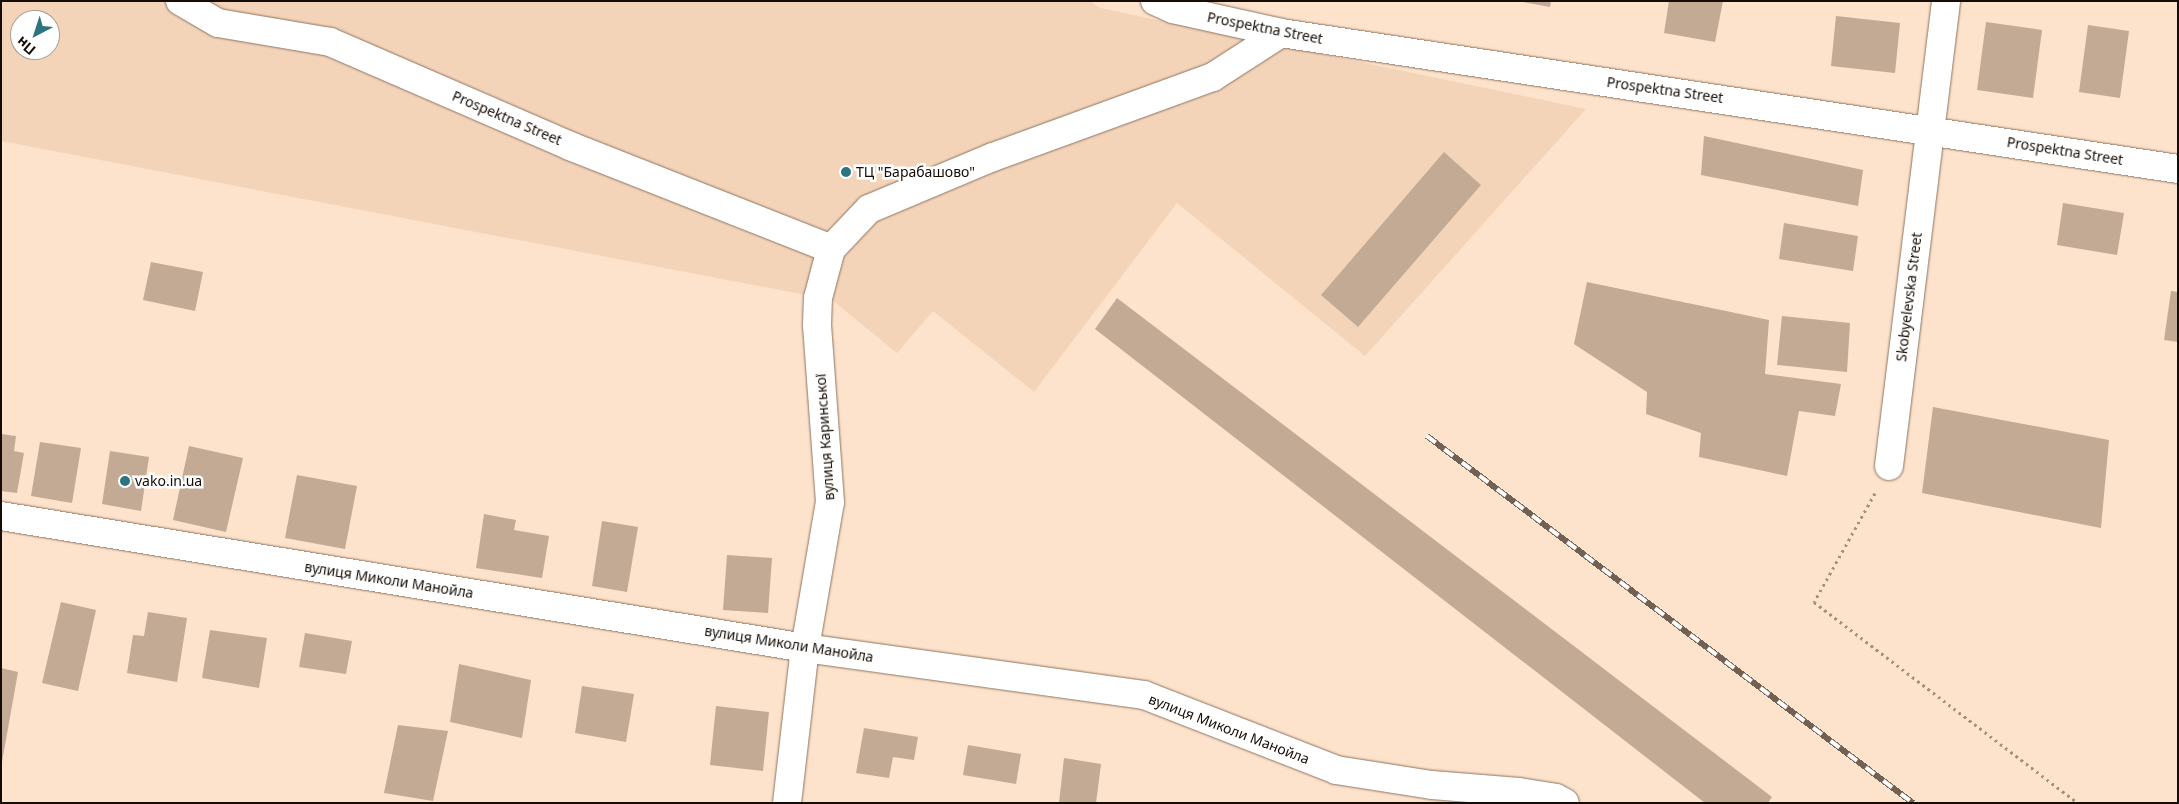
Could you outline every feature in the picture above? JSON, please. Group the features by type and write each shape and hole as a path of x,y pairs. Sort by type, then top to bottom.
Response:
{"street":[{"name":"Prospektna Street","path":"180,1 218,23 330,42 570,146 831,250"},
{"name":"Prospektna Street","path":"1154,1 1173,9 1281,34 1929,129 2178,169"},
{"name":"Skobyelevska Street","path":"1889,466 1946,1"},
{"path":"831,250 869,209 993,157 1213,77 1281,34"},
{"name":"вулиця Каринської","path":"787,803 806,648 830,502 817,325 818,298 831,250"},
{"name":"вулиця Миколи Манойла","path":"1,516 806,648 1144,696 1336,770 1432,785 1519,792 1565,803"}],"path":[{"path":"1889,466 1855,533 1814,602 2078,803"}],"shaded area":[{"name":"ТЦ \"Барабашово\"","path":"1,1 1090,1 1100,8 1586,109 1365,356 1177,203 1034,392 933,311 897,353 832,300 1,141"}],"building":[{"path":"1518,1 1551,1 1550,7"},
{"path":"1669,1 1723,1 1715,42 1664,33"},
{"path":"1836,16 1900,23 1895,73 1831,66"},
{"path":"1986,22 2042,30 2033,98 1977,90"},
{"path":"2088,25 2129,31 2120,98 2079,92"},
{"path":"1704,136 1863,170 1858,206 1701,175"},
{"path":"1444,152 1481,185 1358,327 1321,295"},
{"path":"2063,203 2124,213 2117,255 2057,245"},
{"path":"1784,223 1858,236 1853,271 1779,259"},
{"path":"151,262 203,272 195,311 143,300"},
{"path":"1587,282 1769,320 1765,374 1841,384 1835,416 1799,411 1787,476 1699,457 1701,433 1646,414 1647,392 1574,344"},
{"path":"2171,291 2178,292 2178,342 2164,340"},
{"path":"1117,298 1772,797 1768,803 1705,803 1095,329"},
{"path":"1782,316 1850,323 1847,372 1777,365"},
{"path":"1933,407 2109,440 2101,528 1922,493"},
{"path":"1,434 16,436 14,451 24,453 17,493 1,491"},
{"path":"40,442 81,448 72,503 31,496"},
{"path":"189,446 243,458 226,532 173,520"},
{"path":"110,451 149,457 141,511 102,504"},
{"path":"297,475 357,486 345,549 285,538"},
{"path":"484,514 516,520 514,530 549,536 542,578 476,568"},
{"path":"602,521 638,527 627,592 592,586"},
{"path":"727,555 772,558 768,613 723,610"},
{"path":"61,602 96,610 78,691 42,683"},
{"path":"148,612 187,618 177,682 127,673 133,635 144,636"},
{"path":"210,630 267,638 259,688 202,678"},
{"path":"305,633 352,641 346,674 299,667"},
{"path":"459,664 531,680 522,738 450,722"},
{"path":"1,668 18,672 2,762 1,762"},
{"path":"582,686 634,694 626,742 575,733"},
{"path":"716,706 769,712 763,771 710,765"},
{"path":"398,725 448,731 433,801 384,793"},
{"path":"864,728 918,737 914,760 893,757 889,778 856,773"},
{"path":"968,745 1021,754 1016,784 963,775"},
{"path":"1064,758 1101,764 1096,803 1059,803"}],"railway":[{"path":"1427,436 1913,803"}],"place":[{"name":"ТЦ \"Барабашово\"","path":"846,172"},
{"name":"vako.in.ua","path":"125,481"}]}
